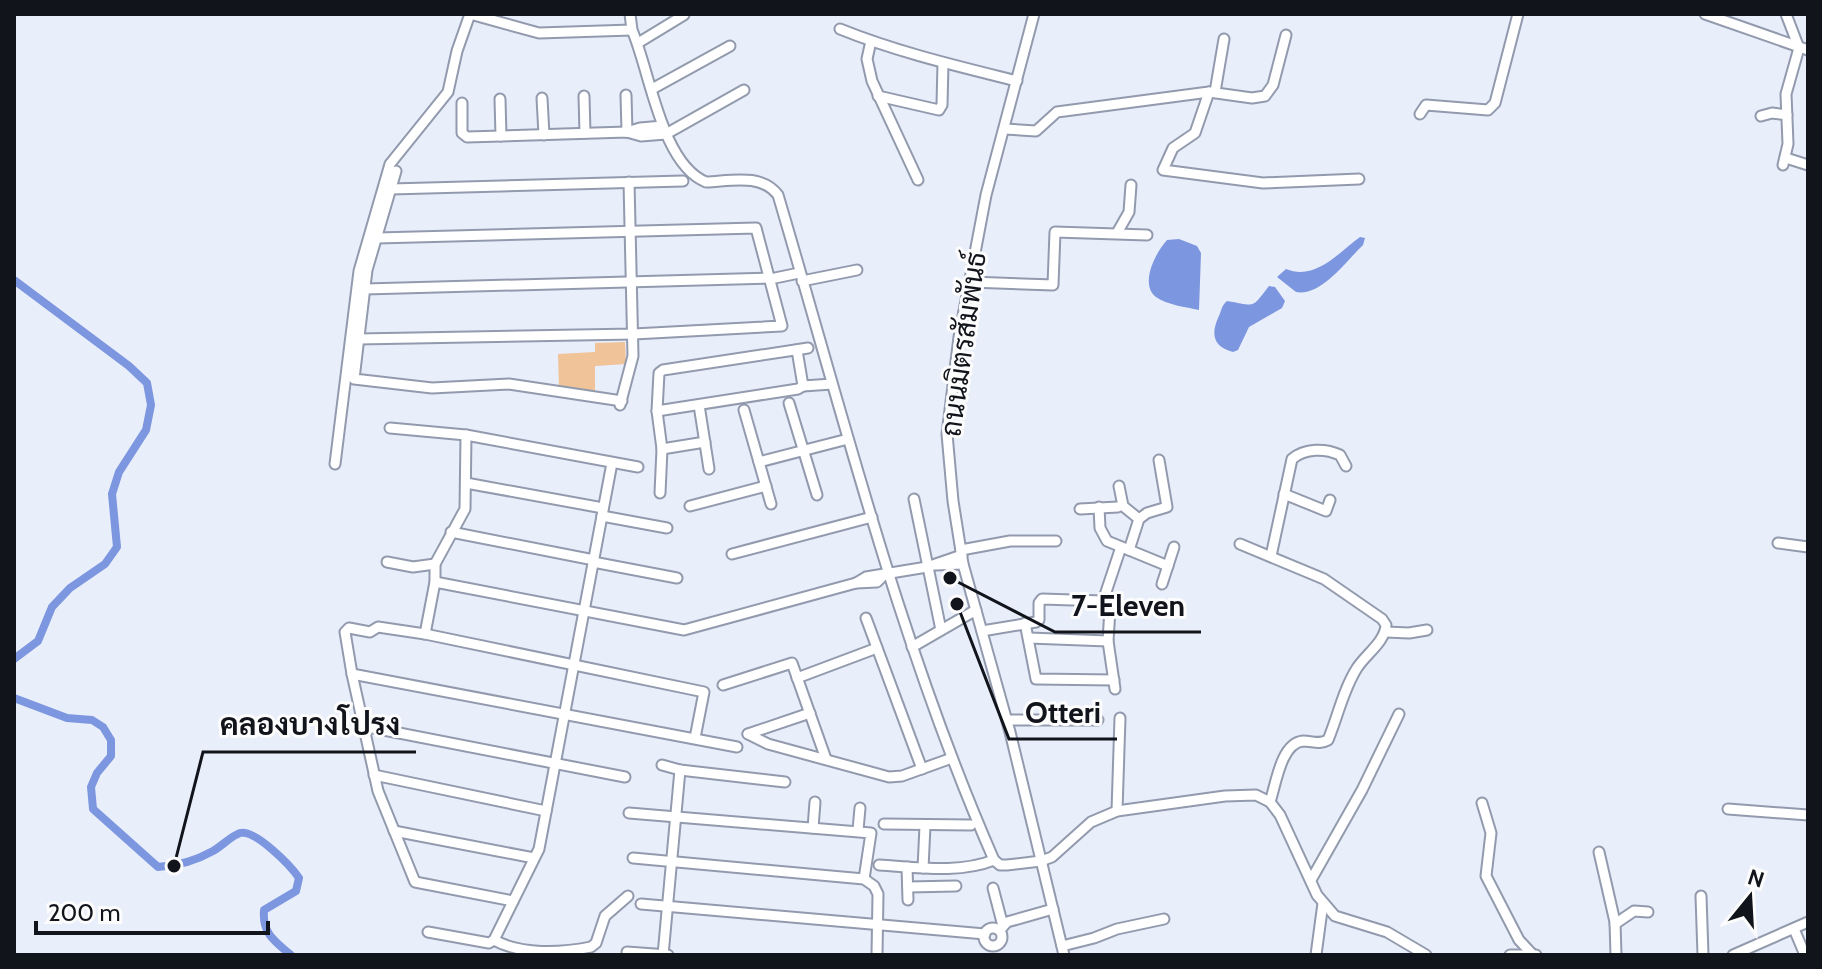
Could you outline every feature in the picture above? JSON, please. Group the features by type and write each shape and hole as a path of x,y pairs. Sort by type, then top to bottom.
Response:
{"street":[{"path":"335,464 359,271 390,164 448,92 457,51 470,14 539,33 632,30"},
{"path":"630,14 632,30 665,130 687,167 706,182 754,180 771,187 778,195 887,575 952,758 994,860 1000,865 1007,865 1052,857 1091,822 1117,811 1243,794 1256,795 1270,802 1280,815 1323,903 1335,916 1387,932 1426,955"},
{"name":"ถนนมิตรสัมพันธ์","path":"1034,14 986,195 957,350 947,434 962,556 1007,720 1063,950"},
{"path":"1420,114 1426,105 1488,110 1495,103 1518,14"},
{"path":"1705,14 1804,49"},
{"path":"1786,14 1804,49 1786,94 1785,161 1808,165"},
{"path":"638,43 684,15"},
{"path":"840,29 943,63 1017,81"},
{"path":"1005,129 1036,131 1057,112 1212,92 1252,98 1265,96 1273,85 1286,35"},
{"path":"1224,39 1212,92 1195,133 1173,148 1163,170 1263,183 1359,179"},
{"path":"871,41 868,63 878,96 918,180"},
{"path":"652,89 730,46"},
{"path":"878,96 939,110 942,105 943,63"},
{"path":"462,103 462,133 467,137 627,132 641,136 665,130 744,90"},
{"path":"626,95 627,132"},
{"path":"584,96 585,133"},
{"path":"542,98 544,135"},
{"path":"500,99 501,136"},
{"path":"1761,116 1772,113 1787,115"},
{"path":"396,171 367,270 354,379 432,388 509,384 621,403 633,356 634,334 629,182"},
{"path":"391,189 683,181"},
{"path":"1117,233 1129,212 1131,185"},
{"path":"358,339 634,334 782,326 756,228 377,238"},
{"path":"970,282 1053,285 1055,232 1147,235"},
{"path":"365,289 769,277 857,270"},
{"path":"660,493 662,449 657,411 658,378 663,370 808,348"},
{"path":"797,350 803,386"},
{"path":"657,411 831,382"},
{"path":"789,403 817,495"},
{"path":"699,405 709,469"},
{"path":"744,410 771,504"},
{"path":"390,428 466,435 638,467"},
{"path":"425,634 435,582 435,564 465,509 466,435"},
{"path":"759,462 848,437"},
{"path":"662,449 705,442"},
{"path":"1271,556 1292,459 1302,452 1336,452 1346,466"},
{"path":"1103,601 1139,519 1167,507 1159,460"},
{"path":"428,932 489,943 494,940 534,858 546,811 612,463"},
{"path":"466,483 667,528"},
{"path":"690,506 766,486"},
{"path":"1119,486 1123,506 1139,519"},
{"path":"1284,494 1326,511 1330,500"},
{"path":"914,499 941,630"},
{"path":"1099,507 1102,534 1107,541 1168,566"},
{"path":"1080,509 1118,507"},
{"path":"732,554 872,517"},
{"path":"451,532 677,578"},
{"path":"435,582 684,630 856,583 866,577 930,566 1010,541 1056,541"},
{"path":"1778,543 1808,547"},
{"path":"1240,544 1324,579 1382,619 1386,625 1386,632 1351,678 1328,740 1322,744 1298,742 1287,749 1270,802"},
{"path":"1162,584 1174,547"},
{"path":"387,562 413,567 435,564"},
{"path":"982,631 1039,620 1039,603 1042,599 1103,601 1110,609 1108,641 1115,685 1036,679 1025,623"},
{"path":"912,647 976,610"},
{"path":"866,618 922,769"},
{"path":"513,901 415,882 378,791 352,674 345,632 349,628 370,632 378,627 425,634 704,692 695,738"},
{"path":"1386,632 1427,630"},
{"path":"1029,638 1108,641"},
{"path":"797,678 877,648"},
{"path":"723,685 792,663 826,759"},
{"path":"352,674 737,747"},
{"path":"810,713 748,734 768,744 889,777 902,776 952,758"},
{"path":"1311,880 1362,790 1399,714"},
{"path":"1117,811 1120,718"},
{"path":"1007,720 1098,720"},
{"path":"363,726 625,777"},
{"path":"662,765 680,770 785,782"},
{"path":"663,955 680,770"},
{"path":"374,775 546,811"},
{"path":"813,828 815,802"},
{"path":"1482,803 1491,833 1486,876 1519,940 1535,955"},
{"path":"858,830 860,808"},
{"path":"1728,809 1808,815"},
{"path":"629,813 871,833 864,879"},
{"path":"884,824 971,825"},
{"path":"923,868 925,826"},
{"path":"394,831 534,858"},
{"path":"1599,852 1615,924 1616,955"},
{"path":"633,858 864,879 878,894 877,955"},
{"path":"879,865 952,868 994,860"},
{"path":"907,867 908,900"},
{"path":"908,887 956,886"},
{"path":"985,934 989,950 1001,942 1002,928 993,888"},
{"path":"494,940 509,948 527,950 591,947 596,943 605,916 628,896"},
{"path":"1701,896 1703,955"},
{"path":"1316,955 1323,903"},
{"path":"641,904 985,934"},
{"path":"1615,924 1634,911 1648,912"},
{"path":"985,934 991,928 1002,928 1054,912"},
{"path":"1063,950 1117,929 1164,919"},
{"path":"1733,955 1808,922"},
{"path":"1794,929 1806,953"},
{"path":"627,952 669,955"},
{"path":"1510,955 1535,955"}],"shaded area":[{"path":"625,342 626,364 595,366 595,394 559,390 558,354 595,352 595,343"}],"water":[{"path":"1360,237 1365,238 1363,245 1333,276 1315,289 1296,292 1277,277 1286,269 1297,272 1316,269"},
{"path":"1179,239 1197,246 1201,253 1199,310 1160,300 1149,284 1151,268 1163,245 1167,240"},
{"path":"1269,286 1275,287 1285,301 1282,308 1249,327 1238,350 1233,352 1221,347 1215,339 1215,329 1227,301 1252,304"}],"waterway":[{"path":"14,280 129,366 147,383 151,405 146,430 119,472 112,494 117,547 105,564 70,588 52,607 38,641 14,659"},
{"path":"14,698 67,718 92,720 103,727 111,740 111,756 97,773 91,787 93,809 158,867 200,857 240,833 247,833 263,842 281,857 299,878 296,891 264,910 264,918 270,936 291,955"}],"place":[{"name":"7-Eleven","path":"950,578"},
{"name":"Otteri","path":"957,604"},
{"name":"คลองบางโปรง","path":"174,866"}]}
